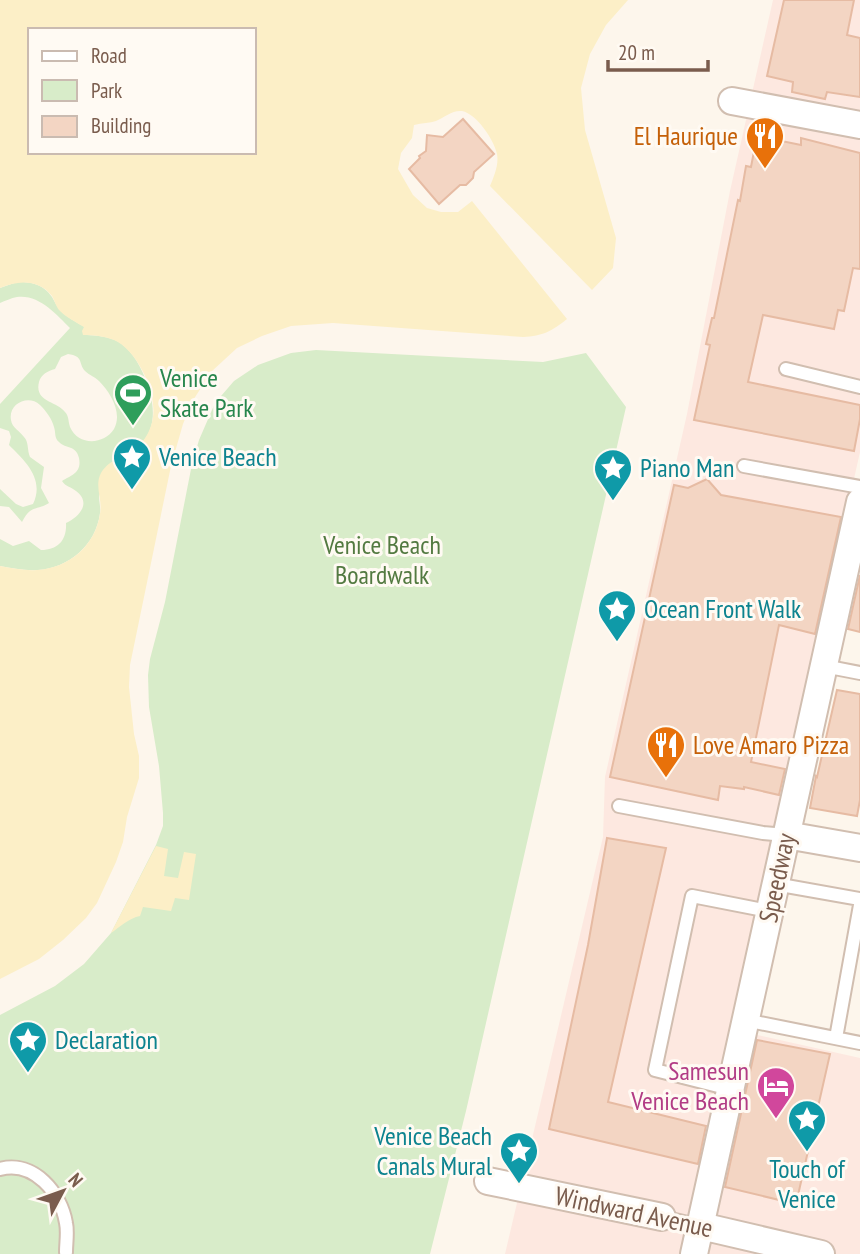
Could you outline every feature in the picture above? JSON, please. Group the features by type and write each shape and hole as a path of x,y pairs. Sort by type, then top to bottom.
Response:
{"street":[{"path":"732,101 860,125"},
{"name":"Speedway","path":"694,1254 860,502"},
{"path":"786,835 860,848"},
{"name":"Windward Avenue","path":"488,1181 662,1217"},
{"name":"Windward Avenue","path":"701,1226 821,1254"}],"lane":[{"path":"786,369 860,387"},
{"path":"744,466 860,487"},
{"path":"824,666 860,673"},
{"path":"620,806 763,834 786,835"},
{"path":"775,884 860,899"},
{"path":"730,1089 655,1070 692,896 769,911"},
{"path":"836,1038 860,905"},
{"path":"746,1020 860,1043"},
{"path":"0,1169 7,1167 30,1171 48,1184 60,1202 67,1225 67,1253"},
{"name":"Windward Avenue","path":"662,1217 701,1226"}],"shaded area":[{"path":"773,0 860,0 860,452 731,1029 860,1058 860,1254 505,1254 603,837 605,777 687,414 730,191"}],"green space":[{"name":"Venice Skate Park","path":"17,282 37,285 49,293 58,308 85,327 83,335 107,338 120,343 130,351 140,367 152,403 153,415 147,436 140,445 117,458 102,489 97,525 87,545 70,560 38,570 0,566 0,539 13,546 29,541 41,550 60,543 65,534 66,523 79,513 83,505 81,496 62,481 77,470 79,458 76,451 57,440 52,421 40,405 30,400 16,405 11,414 12,423 26,439 30,457 44,467 41,488 49,503 31,510 22,522 9,507 0,506 0,489 23,507 33,504 37,486 32,471 9,445 9,431 0,428 0,404 70,328 46,306 33,299 17,297 0,303 0,288","holes":["73,355 79,358 85,371 103,386 116,410 114,429 104,438 91,441 79,438 61,408 43,397 38,389 41,377 55,369 61,357"]},
{"name":"Venice Beach Boardwalk","path":"316,350 543,362 586,353 626,407 466,1111 430,1254 0,1254 0,1015 55,986 84,964 111,933 163,826 159,766 149,707 148,675 199,440 215,403 234,381 258,365 291,353"}],"sand":[{"name":"Venice Beach","path":"0,0 628,0 606,25 590,54 581,88 585,130 616,238 613,268 592,290 490,186 497,166 497,154 489,135 468,113 458,111 436,121 414,125 412,138 401,153 398,169 413,195 427,208 441,212 458,212 472,201 567,319 547,332 523,337 333,323 291,326 237,348 211,372 192,402 171,466 130,665 129,687 139,756 139,778 127,817 123,842 97,903 86,918 39,959 0,979 0,566 37,570 60,565 79,553 93,536 97,526 101,509 98,483 101,473 110,463 143,441 153,417 152,396 144,373 122,345 114,340 83,335 84,327 60,311 52,296 41,286 14,283 0,288"},
{"path":"156,846 168,849 164,876 178,878 184,852 196,854 189,900 175,898 171,911 143,907 140,916 111,933"}],"building":[{"path":"784,0 854,0 847,35 860,38 860,97 827,92 825,99 792,92 793,82 767,76"},
{"path":"463,119 494,154 474,172 473,178 466,185 460,185 439,204 409,169 426,151 427,135 443,137"},
{"path":"757,136 801,145 801,138 860,153 860,269 853,268 844,311 838,310 834,329 763,315 748,382 860,405 854,451 694,420 710,345 706,344 714,318 746,166 751,167"},
{"path":"707,479 721,495 841,517 815,634 779,625 751,762 785,769 779,795 744,787 720,786 718,800 610,777 674,485 688,488"},
{"path":"860,575 860,632 848,629"},
{"path":"837,690 860,694 860,800 857,816 810,808"},
{"path":"607,838 666,848 608,1102 706,1126 698,1164 549,1129 588,945"},
{"name":"Samesun Venice Beach","path":"757,1040 830,1054 796,1204 725,1187"}],"place":[{"name":"El Haurique","path":"765,170"},
{"name":"Venice Skate Park","path":"133,427"},
{"name":"Venice Beach","path":"132,491"},
{"name":"Piano Man","path":"613,502"},
{"name":"Ocean Front Walk","path":"617,643"},
{"name":"Love Amaro Pizza","path":"666,779"},
{"name":"Declaration","path":"28,1074"},
{"name":"Samesun Venice Beach","path":"776,1120"},
{"name":"Touch of Venice","path":"807,1153"},
{"name":"Venice Beach Canals Mural","path":"519,1185"}]}
